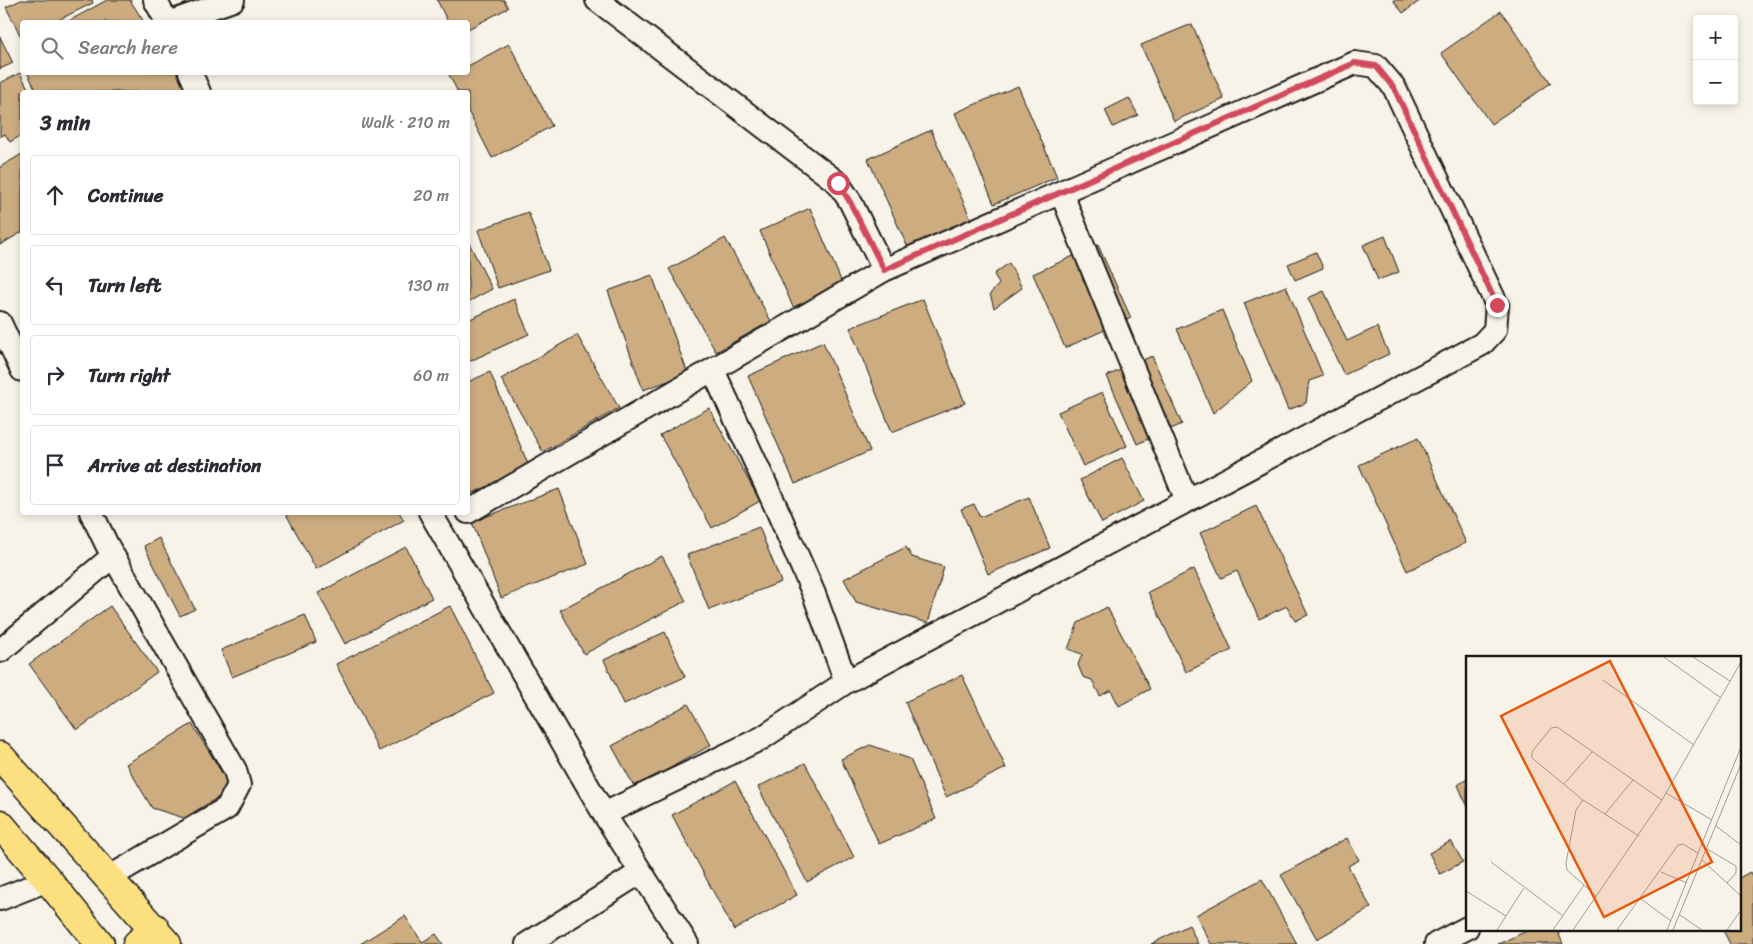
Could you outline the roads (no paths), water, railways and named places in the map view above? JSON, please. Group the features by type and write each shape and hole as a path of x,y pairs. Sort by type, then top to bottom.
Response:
{"main road":[{"path":"0,756 110,878 153,939"},
{"path":"0,824 100,944"}],"street":[{"path":"155,0 166,20"},
{"path":"177,20 233,0"},
{"path":"597,0 838,183 850,202 884,270"},
{"path":"470,510 884,270 1355,63 1376,66 1394,88 1497,305 1495,330 1482,344 846,682 762,738 604,814"},
{"path":"192,75 199,90"},
{"path":"1061,192 1188,501"},
{"path":"0,324 20,366"},
{"path":"713,370 810,586 846,682"},
{"path":"92,515 113,556 235,770 239,785 227,808 110,878"},
{"path":"456,515 435,521 604,814 687,944"},
{"path":"0,651 113,556"},
{"path":"527,944 641,872"},
{"path":"0,899 48,880"},
{"path":"1436,944 1466,929"}]}
